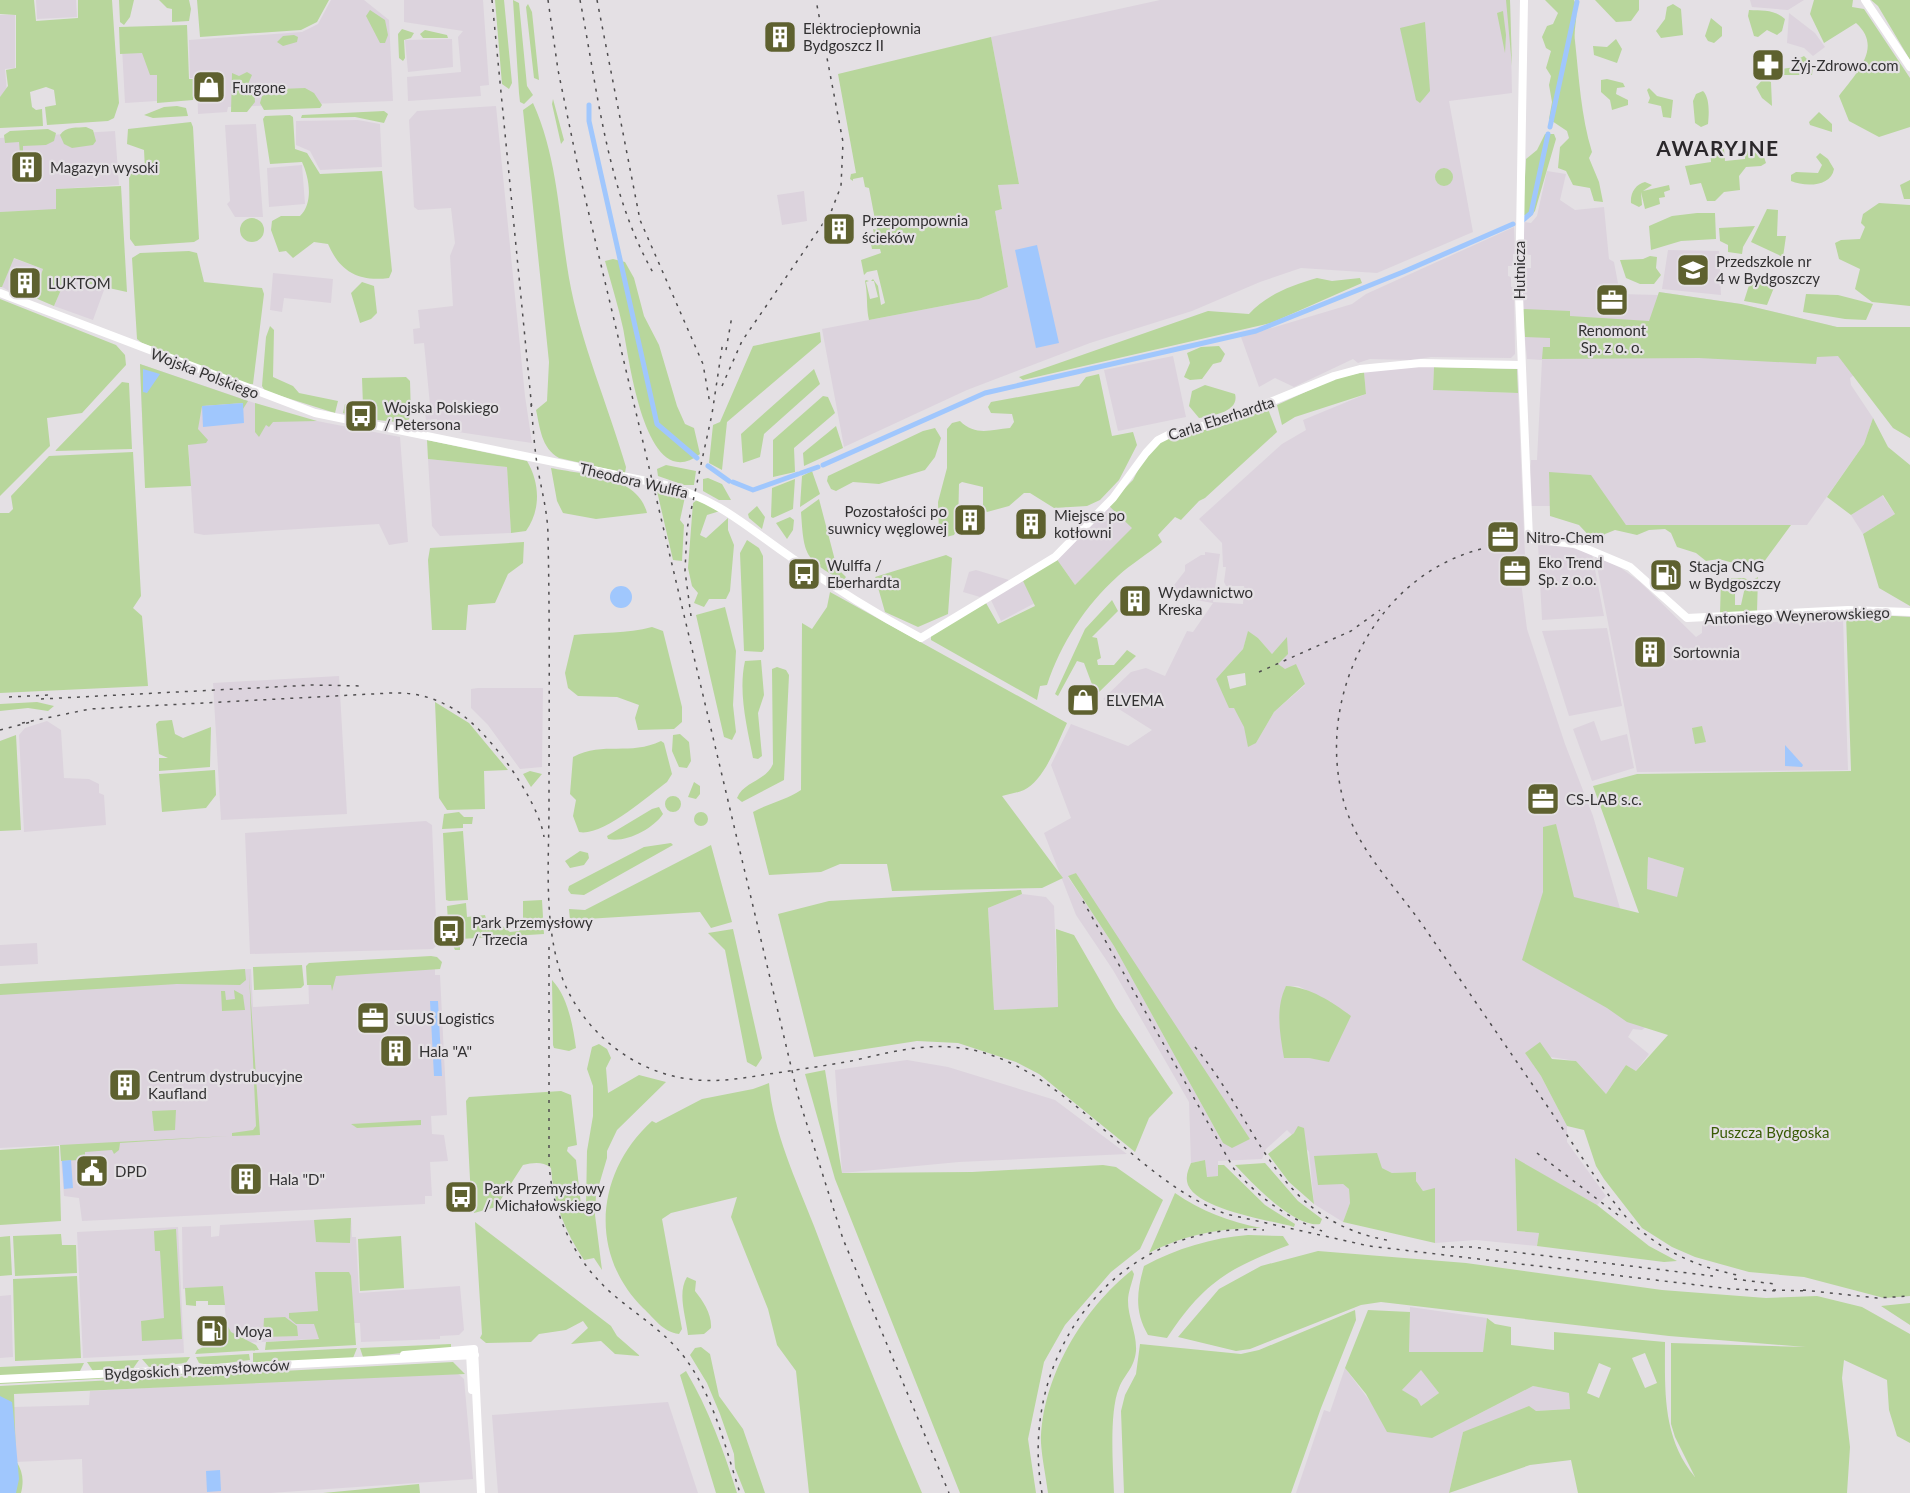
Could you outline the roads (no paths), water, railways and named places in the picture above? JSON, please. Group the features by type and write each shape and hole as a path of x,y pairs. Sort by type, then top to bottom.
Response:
{"street":[{"name":"Hutnicza","path":"1524,0 1519,239 1528,539"},
{"path":"1866,0 1910,67"},
{"name":"Wojska Polskiego","path":"0,293 273,399 315,413 416,432"},
{"name":"Carla Eberhardta","path":"921,638 1056,557 1113,498 1158,440 1170,434 1224,421 1334,376 1355,370 1421,363 1521,365"},
{"name":"Theodora Wulffa","path":"416,432 666,485 702,497 726,510 844,594 921,638"},
{"name":"Antoniego Weynerowskiego","path":"1528,539 1575,544 1630,567 1687,618 1848,610 1910,612"},
{"name":"Bydgoskich Przemysłowców","path":"0,1380 395,1359 472,1352 481,1493"}],"water":[{"path":"1037,245 1059,343 1036,348 1015,250"},
{"path":"143,369 160,374 147,393 143,392"},
{"path":"243,403 244,423 203,427 202,406"},
{"path":"621,586 629,589 632,597 629,605 621,608 613,605 610,597 613,589"},
{"path":"1785,745 1803,765 1802,767 1785,766"},
{"path":"430,1001 438,1001 442,1076 434,1076"},
{"path":"71,1160 73,1188 64,1189 62,1161"},
{"path":"0,1396 12,1402 19,1479 16,1493 0,1493"},
{"path":"220,1470 221,1491 207,1492 206,1471"}],"waterway":[{"path":"1550,127 1577,2"},
{"path":"589,105 589,121 657,424 697,458"},
{"path":"1523,220 1531,213 1548,134"},
{"path":"823,465 985,393 1256,331 1403,272 1513,224"},
{"path":"708,466 729,481"},
{"path":"801,473 818,467"},
{"path":"733,482 753,490 798,474"}],"railway":[{"path":"492,0 532,410"},
{"path":"548,0 558,70 579,172 798,1096 843,1239 949,1493"},
{"path":"580,0 606,142 615,177 639,244 655,276"},
{"path":"597,0 640,220 703,364 710,404"},
{"path":"722,386 742,341 831,212 841,186 843,142 816,0"},
{"path":"726,350 732,316"},
{"path":"691,616 685,571 687,529 712,414 723,341"},
{"path":"531,404 536,456 548,528 548,894 552,938 563,980 572,999 597,1032 613,1046 630,1058 668,1075 712,1081 829,1065 918,1048 965,1048 1014,1065 1045,1083 1075,1105 1162,1178 1193,1198 1226,1214 1369,1246 1731,1289 1780,1291"},
{"path":"1481,549 1443,564 1409,587 1381,616 1360,650 1345,688 1337,728 1338,769 1346,809 1361,842 1371,857 1426,930 1606,1192 1626,1217 1652,1239 1680,1256 1709,1268 1742,1276"},
{"path":"1259,672 1351,631 1380,610"},
{"path":"41,699 313,685 363,686"},
{"path":"22,723 90,709 391,693 423,696 445,704 465,717 494,747 532,803 544,837"},
{"path":"9,697 50,695"},
{"path":"0,730 31,722"},
{"path":"1083,901 1234,1169 1274,1206 1322,1231"},
{"path":"549,947 549,1162 551,1182 561,1219 568,1237 601,1284 670,1341 695,1373 718,1423 740,1493"},
{"path":"1195,1047 1274,1166 1295,1192 1321,1214 1352,1230 1392,1241"},
{"path":"1537,1153 1618,1215"},
{"path":"1042,1493 1038,1441 1045,1392 1062,1346 1088,1306 1123,1272 1164,1247 1211,1233 1264,1230"},
{"path":"1442,1247 1472,1247 1713,1276"},
{"path":"1734,1279 1775,1284"},
{"path":"1773,1290 1809,1291"},
{"path":"1803,1290 1877,1298 1910,1296"}],"place":[{"name":"Elektrociepłownia Bydgoszcz II","path":"780,37"},
{"name":"Żyj-Zdrowo.com","path":"1768,65"},
{"name":"Furgone","path":"209,87"},
{"name":"Magazyn wysoki","path":"27,167"},
{"name":"Przepompownia ścieków","path":"839,229"},
{"name":"Przedszkole nr 4 w Bydgoszczy","path":"1693,270"},
{"name":"LUKTOM","path":"25,283"},
{"name":"Renomont Sp. z o. o.","path":"1612,300"},
{"name":"Wojska Polskiego / Petersona","path":"361,416"},
{"name":"Pozostałości po suwnicy węglowej","path":"970,520"},
{"name":"Miejsce po kotłowni","path":"1031,524"},
{"name":"Nitro-Chem","path":"1503,537"},
{"name":"Eko Trend Sp. z o.o.","path":"1515,571"},
{"name":"Wulffa / Eberhardta","path":"804,574"},
{"name":"Stacja CNG w Bydgoszczy","path":"1666,575"},
{"name":"Wydawnictwo Kreska","path":"1135,601"},
{"name":"Sortownia","path":"1650,652"},
{"name":"ELVEMA","path":"1083,700"},
{"name":"CS-LAB s.c.","path":"1543,799"},
{"name":"Park Przemysłowy / Trzecia","path":"449,931"},
{"name":"SUUS Logistics","path":"373,1018"},
{"name":"Hala \"A\"","path":"396,1051"},
{"name":"Centrum dystrubucyjne Kaufland","path":"125,1085"},
{"name":"DPD","path":"92,1171"},
{"name":"Hala \"D\"","path":"246,1179"},
{"name":"Park Przemysłowy / Michałowskiego","path":"461,1197"},
{"name":"Moya","path":"212,1331"}],"district":[{"name":"AWARYJNE","path":"1718,147"}],"park label":[{"name":"Puszcza Bydgoska","path":"1770,1132"}]}
